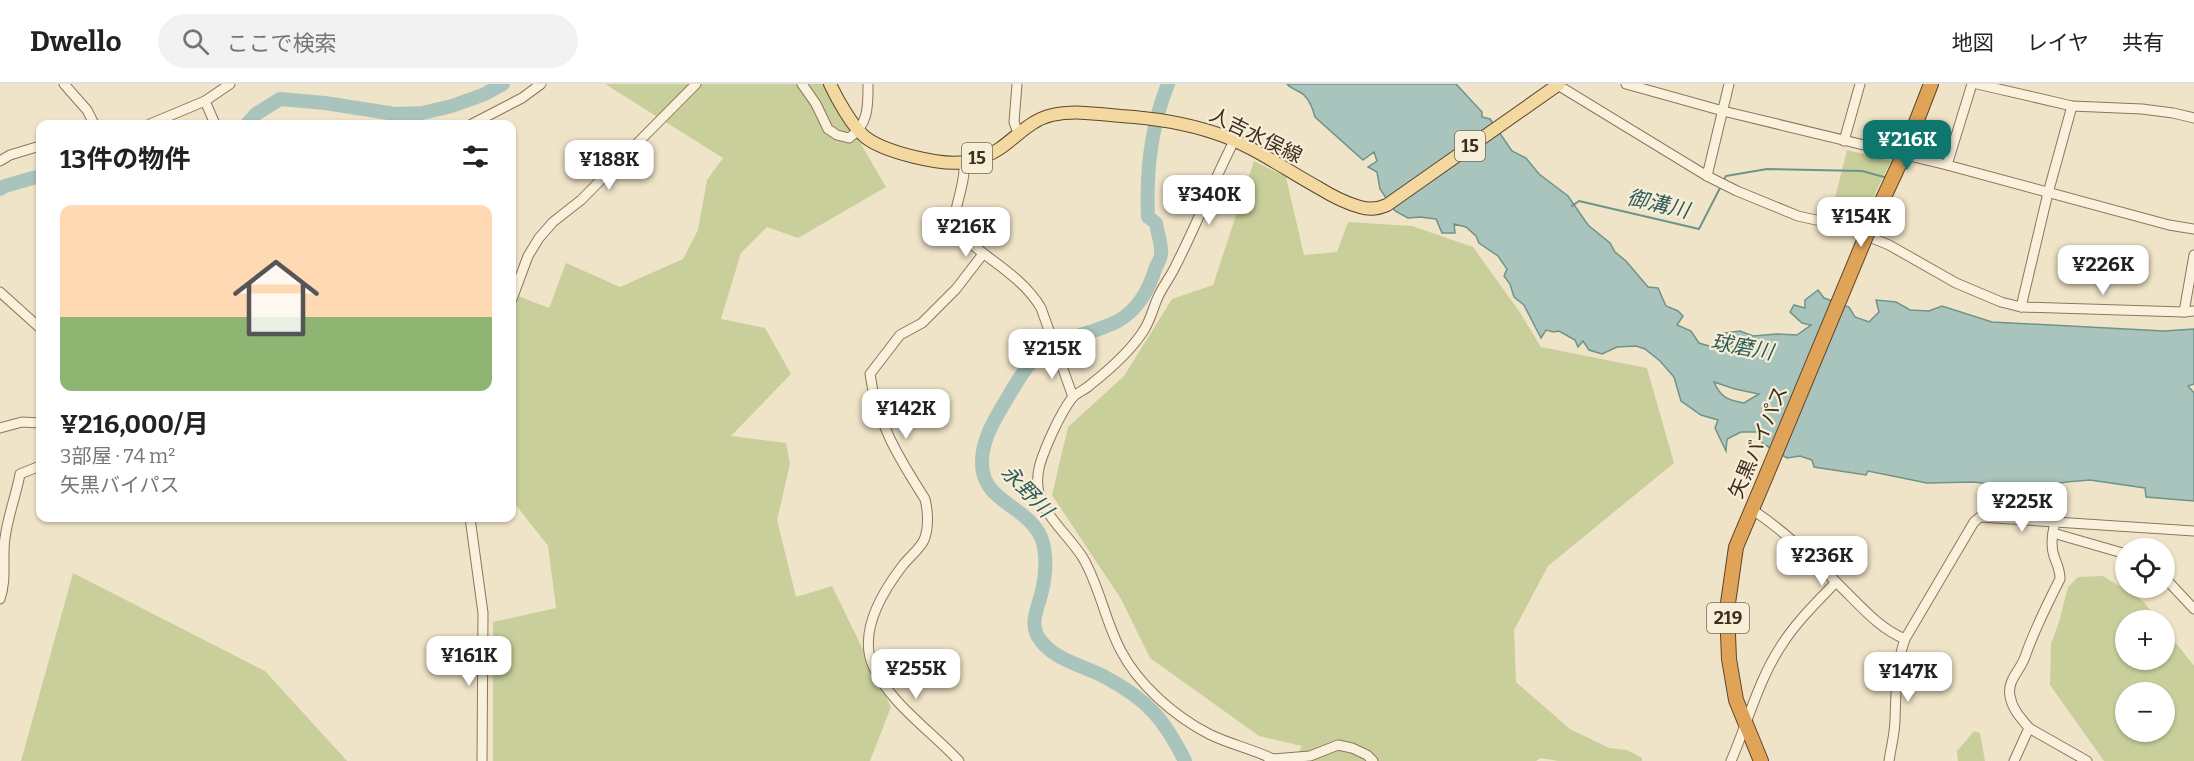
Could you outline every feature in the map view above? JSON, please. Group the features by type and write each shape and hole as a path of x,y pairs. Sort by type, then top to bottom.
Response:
{"highway":[{"name":"矢黒バイパス","path":"1761,761 1736,700 1729,659 1727,610 1736,547 1869,229 1903,156 1931,84"}],"main road":[{"name":"人吉水俣線","path":"830,84 859,131 866,138 892,150 945,162 964,162 999,149 1031,124 1051,115 1075,112 1146,119 1216,133 1343,202 1362,208 1376,209 1387,205 1557,85"}],"street":[{"path":"64,84 87,110 92,120"},
{"path":"160,120 205,101 230,84"},
{"path":"480,120 522,98 541,84"},
{"path":"516,288 528,256 539,238 553,222 581,200 696,84"},
{"path":"802,84 816,104 828,129 837,135 849,138 859,131 866,119 868,84"},
{"path":"1017,84 1014,122 1018,133"},
{"path":"1626,84 1723,111 1947,165 2169,225 2194,229"},
{"path":"1707,176 1729,84"},
{"path":"1844,141 1860,84"},
{"path":"1947,165 1972,84"},
{"path":"1977,84 2072,106 2142,109 2194,118"},
{"path":"1557,85 1707,176 1737,191 1798,216 1843,226 1890,245 1956,283 2001,302 2021,307 2189,311 2194,255"},
{"path":"205,101 213,120"},
{"path":"2021,307 2048,193 2072,106"},
{"path":"1234,141 1143,332 1131,347 1089,386 1073,397 1040,464 1037,484 1040,499 1072,542 1093,579 1120,650 1138,677 1175,711 1211,735 1271,760 1310,756 1338,745 1352,748 1373,761"},
{"path":"0,161 10,155 36,147"},
{"path":"964,162 963,185 953,219 954,229 1016,280 1035,299 1058,353 1073,397"},
{"path":"959,761 892,695 873,668 868,654 867,638 882,597 925,538 928,508 881,420 872,393 870,374 900,335 922,323 956,289 983,254"},
{"path":"0,292 36,324"},
{"path":"0,428 22,422 36,423"},
{"path":"0,599 3,590 4,541 9,511 16,498 20,474 36,468"},
{"path":"1751,509 1814,561 1878,624 1892,634 1905,639"},
{"path":"1889,761 1895,721 1895,696 1905,639 1974,522 1980,517 2194,531"},
{"path":"2055,521 2051,541 2053,556 2060,569 2060,579 2019,670 2010,683 2009,695 2013,708 2029,728 2087,761"},
{"path":"471,522 483,613 482,761"},
{"path":"2053,533 2115,551"},
{"path":"1731,761 1746,726 1753,701 1782,644 1836,582"},
{"path":"2175,589 2194,609"},
{"path":"2014,761 2029,728"}],"green space":[{"path":"605,84 826,84 886,187 798,238 767,227 741,253 721,319 765,328 791,374 731,436 786,443 790,464 777,520 796,597 832,586 891,707 870,761 493,761 493,622 556,608 548,546 516,505 516,304 518,296 549,308 566,263 620,287 683,259 698,230 707,180 723,158"},
{"path":"1847,150 1891,161 1860,224 1831,214"},
{"path":"1254,161 1286,177 1304,255 1337,252 1348,222 1412,226 1473,247 1519,311 1541,347 1647,368 1674,463 1548,566 1514,630 1516,682 1570,729 1609,748 1627,750 1642,758 1642,761 1558,761 1541,758 1536,761 1294,761 1302,746 1259,736 1150,658 1121,599 1052,495 1068,427 1124,376 1172,299 1213,285"},
{"path":"73,573 265,671 347,761 21,761"},
{"path":"2103,576 2115,584 2115,598 2138,598 2150,610 2115,610 2115,670 2175,670 2175,642 2194,666 2194,761 2104,761 2050,685 2051,644 2068,587 2078,577"},
{"path":"1974,731 1980,733 1985,761 1958,761 1957,751"}],"water":[{"name":"球磨川","path":"1287,84 1456,84 1482,112 1482,117 1490,119 1512,151 1526,158 1539,174 1568,196 1588,225 1610,243 1615,252 1626,261 1648,287 1658,288 1666,306 1683,316 1677,325 1691,331 1699,343 1719,349 1741,344 1725,333 1740,331 1753,336 1797,335 1811,325 1802,323 1790,312 1794,305 1805,308 1805,300 1818,290 1824,298 1849,307 1855,317 1869,322 1879,312 1876,300 1896,302 1910,310 1929,311 1942,306 1992,322 2164,331 2194,329 2194,384 2188,386 2194,393 2194,501 2146,497 2145,488 2090,480 2028,489 1974,482 1927,483 1868,471 1866,475 1814,467 1812,460 1800,456 1787,458 1762,443 1757,432 1741,432 1727,439 1726,451 1715,428 1718,420 1701,415 1681,401 1674,377 1645,349 1636,346 1617,347 1602,354 1589,350 1583,341 1578,347 1575,340 1559,331 1546,330 1541,338 1524,305 1514,297 1510,284 1504,276 1507,269 1498,256 1479,243 1476,236 1466,227 1454,224 1455,233 1442,233 1436,219 1408,218 1395,211 1380,189 1377,172 1368,167 1377,161 1374,152 1363,160 1315,117 1304,95","holes":["1714,382 1759,394 1744,403 1734,401 1722,395"]}],"waterway":[{"path":"251,120 280,99 325,103 395,114 422,113 452,106 485,94 503,84"},
{"name":"永野川","path":"1168,84 1157,116 1151,149 1148,217 1156,223 1161,256 1150,283 1132,311 1118,321 1060,342 1036,357 1020,378 995,420 986,440 982,462 988,485 995,494 1032,523 1042,539 1045,569 1034,624 1037,635 1050,650 1059,656 1120,685 1144,703 1170,733 1185,761"},
{"name":"御溝川","path":"1723,181 1726,176 1767,169 1862,171 1884,177"},
{"path":"0,189 36,177"},
{"name":"御溝川","path":"1572,206 1579,201 1699,229 1721,186"}]}
